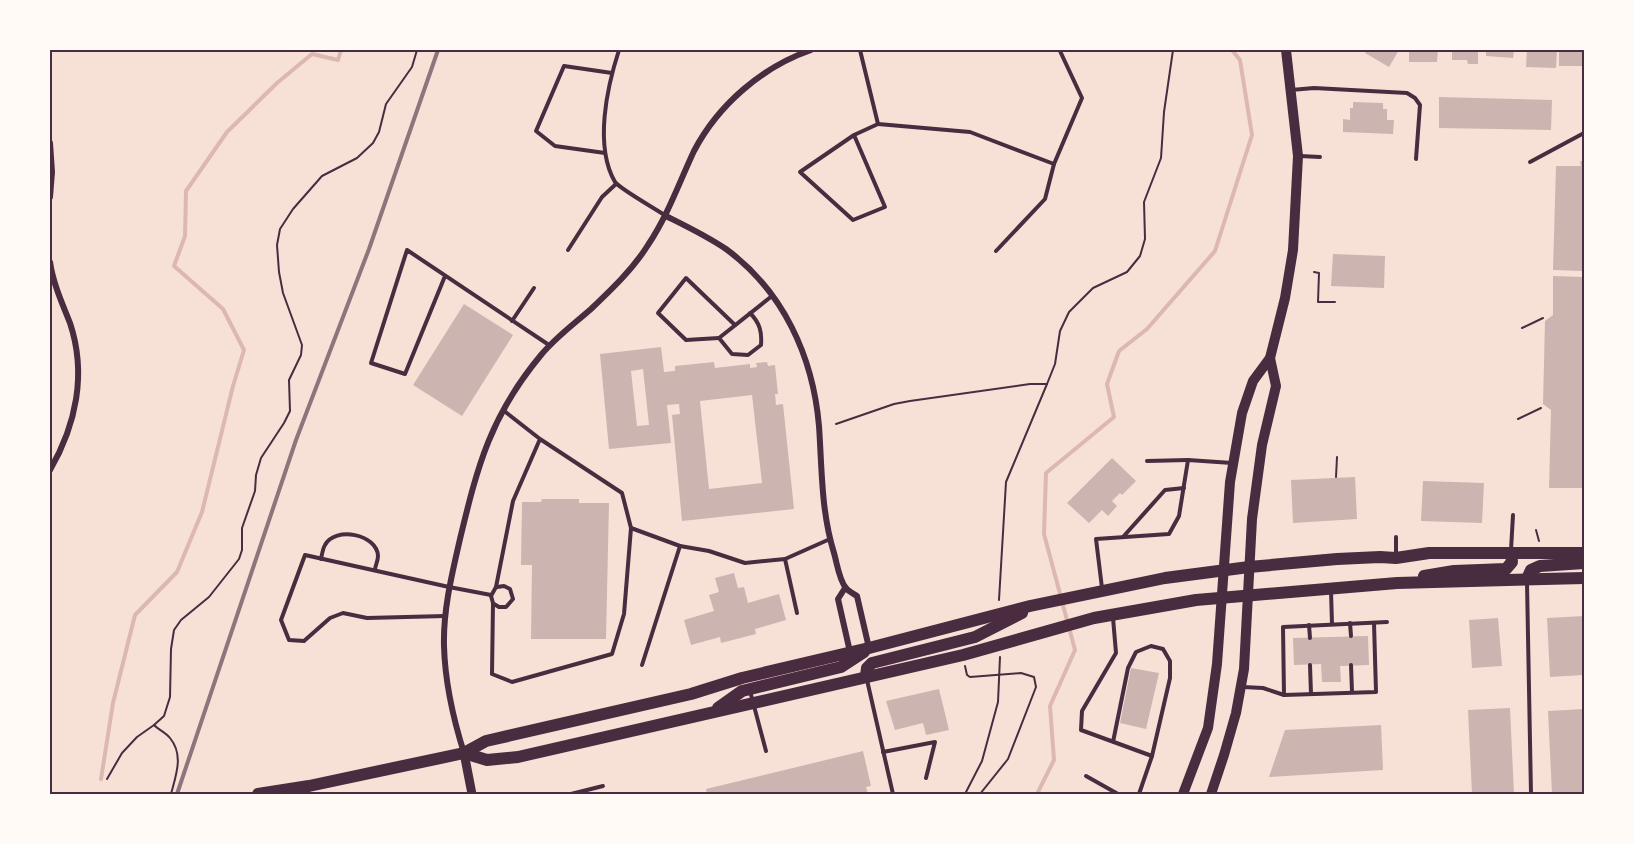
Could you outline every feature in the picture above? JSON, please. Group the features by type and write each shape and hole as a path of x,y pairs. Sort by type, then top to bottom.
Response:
{"main road":[{"path":"1183,795 1208,728 1217,664 1232,463 1242,413 1253,381 1270,358 1285,298 1293,250 1298,156 1286,50"},
{"path":"1211,795 1227,745 1244,669 1257,474 1276,386 1270,358"},
{"path":"1403,583 1426,575 1506,568 1512,562 1511,553"},
{"path":"258,795 331,782 464,753 486,741 691,694 742,678 1099,591 1223,570 1337,559 1396,558 1429,554 1584,553"},
{"path":"1527,579 1531,570 1540,566 1584,563"},
{"path":"464,753 487,760 518,757 963,655 1094,618 1196,600 1330,587 1584,578"},
{"path":"866,676 867,668 872,663 975,637 1037,605"},
{"path":"712,713 742,691 841,667 869,648"}],"street":[{"path":"472,795 464,753 453,716 446,677 444,645 449,587 482,454 503,410 523,378 550,346 614,287 648,245 666,216 696,148 722,111 737,95 763,74 811,50"},
{"path":"50,143 52,172 50,197"},
{"path":"666,216 724,248 758,278 791,324 801,344 819,425 821,487 830,539 845,588 857,596 869,648"},
{"path":"50,262 55,285 76,348 78,382 76,406 70,428 50,470"},
{"path":"845,588 838,599 850,652"}],"lane":[{"path":"619,50 612,73 603,133 605,153 616,184 666,216"},
{"path":"860,50 878,124"},
{"path":"996,251 1045,199 1054,164 1082,98 1058,50"},
{"path":"605,153 555,146 536,131 564,66 612,73"},
{"path":"1290,90 1325,88 1407,93 1420,105 1416,159"},
{"path":"854,135 885,207 853,220 800,172 854,135 878,124 970,132 1054,164"},
{"path":"1530,162 1584,133"},
{"path":"1298,156 1320,157"},
{"path":"568,250 602,196 616,184"},
{"path":"445,276 405,374 371,363 407,250 550,346"},
{"path":"735,325 686,278 658,313 686,340 719,338 772,296"},
{"path":"512,321 534,288"},
{"path":"719,338 732,354 748,355 760,345 762,335 759,321 750,313"},
{"path":"503,410 540,439 622,493 631,528 624,614 612,654 512,682 492,674 493,603 491,594 496,587 513,501 540,439"},
{"path":"1099,591 1096,539 1168,534 1179,516 1188,460"},
{"path":"1147,461 1188,460 1232,463"},
{"path":"1123,537 1165,490 1184,488"},
{"path":"1511,553 1513,515"},
{"path":"631,528 680,546 709,550 745,562 785,559 830,539"},
{"path":"321,559 324,546 331,538 339,535 353,535 373,544 378,555 375,570"},
{"path":"1396,537 1396,558"},
{"path":"642,665 680,546"},
{"path":"445,616 367,618 343,613 330,618 304,641 289,640 281,620 305,555 491,594"},
{"path":"785,559 797,614"},
{"path":"1527,579 1531,795"},
{"path":"493,603 502,608 509,605 513,599 512,592 507,587 496,587"},
{"path":"1330,587 1332,624"},
{"path":"1112,614 1116,653 1082,711 1081,730 1152,756"},
{"path":"1241,687 1263,688 1284,695 1376,692 1374,622"},
{"path":"1284,695 1282,627 1387,622"},
{"path":"1350,624 1351,636"},
{"path":"1309,625 1310,638"},
{"path":"1113,742 1128,668 1136,652 1151,646 1163,649 1170,661 1170,678 1152,756 1139,795"},
{"path":"1310,664 1311,694"},
{"path":"1351,665 1352,692"},
{"path":"866,676 893,795"},
{"path":"750,689 766,751"},
{"path":"883,752 935,742 926,778"},
{"path":"1086,776 1118,795"},
{"path":"571,795 603,786"}],"path":[{"path":"107,779 122,753 137,737 164,716 170,697 171,649 174,630 181,620 209,597 239,559 242,550 242,528 255,491 256,475 261,458 290,411 289,380 301,355 302,345 283,293 279,272 276,245 280,229 293,209 322,176 357,158 373,143 386,104 412,67 417,50"},
{"path":"999,600 1006,482 1055,364 1060,331 1069,312 1093,288 1127,272 1140,256 1145,239 1144,201 1161,158 1173,50"},
{"path":"1314,272 1319,273 1318,302 1335,302"},
{"path":"1522,327 1543,318"},
{"path":"837,424 910,400 1047,384"},
{"path":"1518,419 1541,408"},
{"path":"1336,477 1337,457"},
{"path":"1536,530 1539,541"},
{"path":"965,795 982,761 1000,693 1000,646"},
{"path":"963,655 967,675 970,677 1021,673 1034,676 1036,681 1036,687 1008,759 980,795"},
{"path":"154,726 168,735 177,747 179,759 171,795"}],"building":[{"path":"1367,50 1399,50 1389,67 1365,53"},
{"path":"1409,50 1438,50 1437,62 1409,62"},
{"path":"1452,50 1478,50 1478,64 1468,64 1467,60 1452,60"},
{"path":"1486,50 1514,50 1513,58 1486,56"},
{"path":"1527,50 1557,50 1556,68 1526,67"},
{"path":"1559,50 1584,50 1584,66 1559,66"},
{"path":"1439,97 1552,100 1551,130 1439,128"},
{"path":"1353,102 1383,103 1383,109 1387,109 1387,120 1394,120 1393,134 1343,132 1343,119 1350,120 1350,108 1353,108"},
{"path":"1580,161 1584,161 1584,271 1553,270 1556,166 1581,166"},
{"path":"1333,254 1385,256 1384,288 1331,286"},
{"path":"1553,276 1584,277 1584,488 1549,488 1551,410 1543,404 1545,321 1553,315"},
{"path":"464,304 513,335 462,416 413,385"},
{"path":"661,347 664,372 675,371 675,366 714,362 715,368 750,364 750,368 757,367 756,363 767,362 768,366 775,365 778,394 775,394 776,405 783,404 794,509 682,521 672,415 680,414 679,404 667,405 671,443 609,449 600,354","holes":["643,369 649,425 637,426 631,371","752,395 762,483 709,489 700,401"]},
{"path":"1112,458 1136,481 1112,501 1117,506 1108,516 1102,510 1089,523 1067,503"},
{"path":"1355,477 1357,519 1293,523 1291,480"},
{"path":"1423,481 1484,483 1482,523 1421,521"},
{"path":"542,499 579,499 579,503 609,503 606,639 531,639 532,565 521,565 522,502 541,502"},
{"path":"734,573 738,588 744,587 748,603 779,594 786,620 755,629 756,634 721,643 720,637 691,645 684,620 714,611 709,595 719,592 715,578"},
{"path":"1584,616 1584,675 1550,677 1547,618"},
{"path":"1498,618 1502,666 1472,668 1469,620"},
{"path":"1368,636 1369,665 1340,666 1341,682 1322,682 1321,664 1294,665 1293,638"},
{"path":"1131,668 1159,673 1146,729 1120,723"},
{"path":"939,689 949,730 926,735 923,723 895,730 886,701"},
{"path":"1510,708 1514,794 1472,794 1468,710"},
{"path":"1584,709 1584,794 1552,794 1548,711"},
{"path":"1381,725 1383,770 1269,777 1285,730"},
{"path":"863,751 871,786 866,787 868,794 707,794 706,789"}],"waterway":[{"path":"101,779 113,703 135,615 177,572 202,512 244,350 223,309 174,266 185,236 186,191 227,132 277,83 312,54 338,60 341,50"},
{"path":"1037,794 1054,760 1050,706 1075,650 1044,534 1046,473 1114,417 1107,384 1119,351 1147,329 1215,251 1252,135 1240,60 1232,50"}],"railway":[{"path":"177,794 296,440 369,249 438,50"}]}
